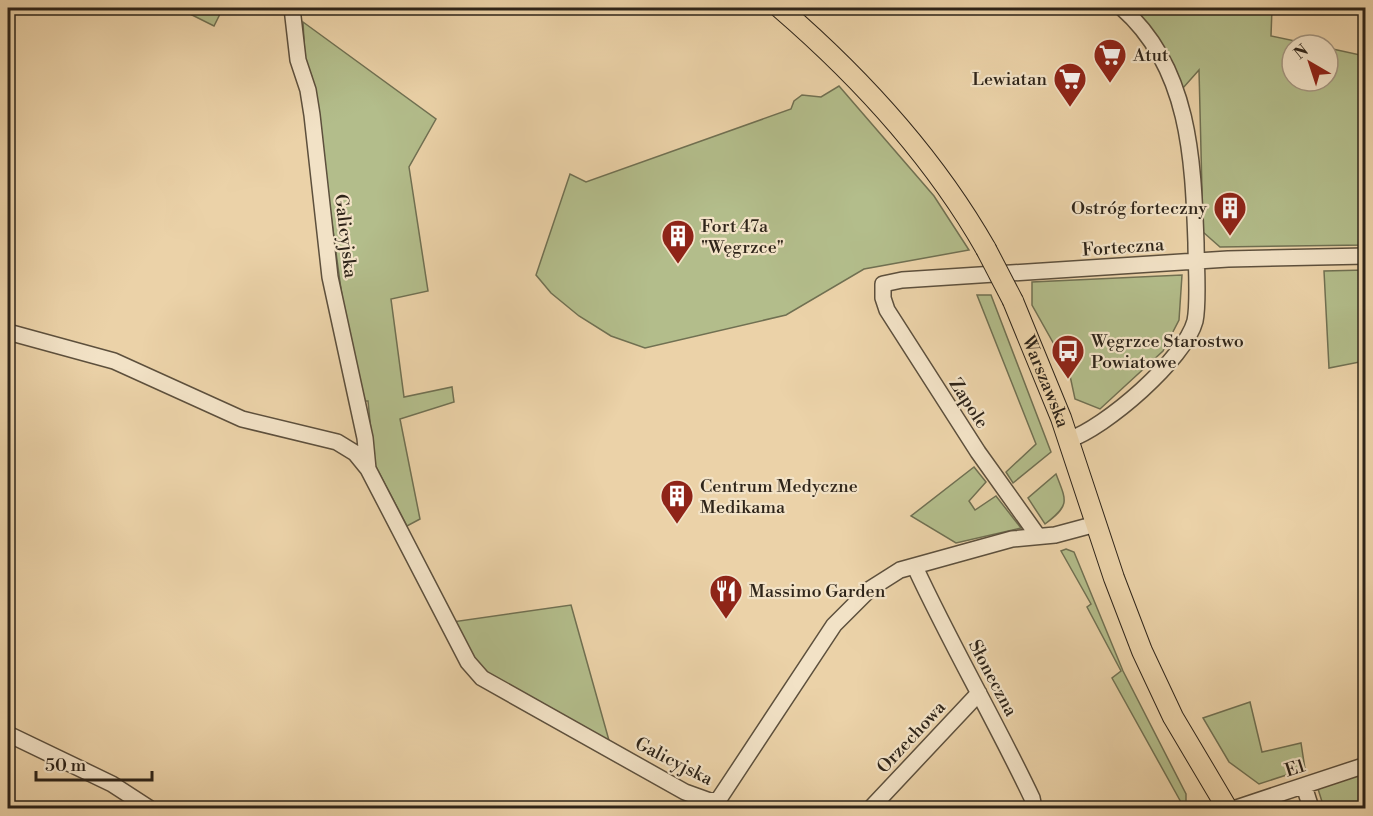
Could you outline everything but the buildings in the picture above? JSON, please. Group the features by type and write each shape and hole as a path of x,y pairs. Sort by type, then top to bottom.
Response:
{"main road":[{"name":"Warszawska","path":"780,8 858,81 899,126 941,179 986,249 1013,301 1068,440 1096,524 1150,670 1173,717 1227,808"}],"street":[{"name":"Galicyjska","path":"292,8 295,43 312,115 330,277 365,438 368,469"},
{"path":"1068,440 1099,425 1172,361 1195,320 1193,164 1181,108 1166,69 1143,31 1122,8"},
{"name":"Forteczna","path":"883,284 902,280 1196,262 1365,256"},
{"name":"Zapole","path":"883,284 883,298 887,310 978,452 1038,536"},
{"name":"Galicyjska","path":"8,332 114,361 242,419 337,442 355,453 368,469 468,662 482,678 685,792 710,801 719,799 834,625 870,589 900,570 1012,539 1055,535 1096,524"},
{"name":"Słoneczna","path":"915,567 1024,783 1034,808"},
{"name":"Orzechowa","path":"871,808 979,693"},
{"path":"8,734 112,784 149,808"},
{"name":"E1","path":"1236,808 1365,765"},
{"path":"1304,786 1311,808"}],"green space":[{"path":"178,8 223,8 214,26"},
{"path":"1134,8 1272,8 1271,36 1280,38 1280,93 1340,93 1340,51 1365,56 1365,245 1220,247 1203,232 1199,70 1183,88 1165,53"},
{"path":"303,22 436,119 409,167 428,291 391,299 404,397 452,387 454,402 400,419 420,519 407,526 374,463 368,401 365,401 344,311 312,77 305,59"},
{"path":"839,86 934,196 969,250 864,269 786,315 645,348 611,336 579,316 551,293 536,275 570,174 586,182 791,109 794,101 802,95 821,97"},
{"path":"1365,270 1365,361 1329,368 1324,271"},
{"path":"1182,275 1179,320 1163,351 1100,409 1075,399 1069,371 1032,305 1032,282"},
{"path":"977,295 991,295 1051,452 1013,483 1006,472 1036,444"},
{"path":"974,467 986,482 969,501 975,510 996,496 1021,528 956,543 911,516"},
{"path":"1056,474 1064,502 1059,512 1045,524 1028,498"},
{"path":"1066,549 1074,552 1123,671 1186,794 1186,803 1182,804 1112,678 1121,671 1087,607 1091,604 1061,551"},
{"path":"571,605 610,744 484,674 452,622"},
{"path":"1250,702 1262,752 1301,743 1305,769 1259,784 1229,762 1203,718"},
{"path":"1365,773 1365,808 1324,808 1318,789"}],"place":[{"name":"Atut","path":"1110,84"},
{"name":"Lewiatan","path":"1070,108"},
{"name":"Ostróg forteczny","path":"1230,237"},
{"name":"Fort 47a \"Węgrzce\"","path":"678,265"},
{"name":"Węgrzce Starostwo Powiatowe","path":"1068,380"},
{"name":"Centrum Medyczne Medikama","path":"677,525"},
{"name":"Massimo Garden","path":"726,620"}]}
